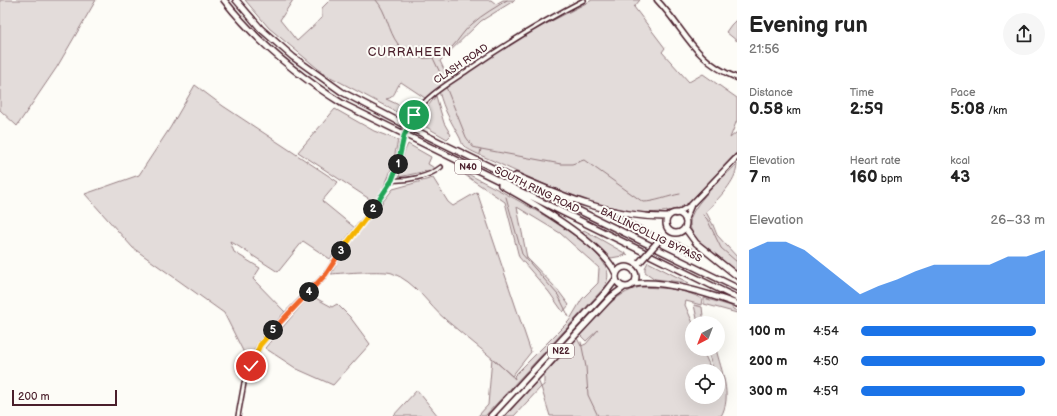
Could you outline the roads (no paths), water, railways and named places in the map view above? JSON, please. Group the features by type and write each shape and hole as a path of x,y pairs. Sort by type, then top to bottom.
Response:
{"highway":[{"name":"SOUTH RING ROAD","path":"224,0 264,44 315,85 356,111 737,298"},
{"name":"N40","path":"236,0 277,43 325,81 360,102 471,157"},
{"path":"471,157 582,203 631,214 668,218 676,214 682,216 685,220 685,228 696,243 737,276"},
{"name":"BALLINCOLLIG BYPASS","path":"471,157 737,288"},
{"path":"465,165 524,198 564,224 605,258 613,268 618,285 623,288"},
{"name":"N22","path":"634,284 636,278 635,272 638,263 663,236 668,218"},
{"path":"666,225 672,233"},
{"name":"N22","path":"663,236 681,232 685,228"},
{"name":"N22","path":"491,416 606,292 616,277 619,269 638,263"},
{"path":"628,267 635,272"},
{"name":"N22","path":"500,416 612,296 623,288 634,284 656,284 680,288 737,304"}],"street":[{"name":"CLASH ROAD","path":"238,416 244,383 260,345 287,314 326,274 344,246 379,201 392,180 406,130 414,115 423,103 441,88 540,23 584,0"},
{"path":"657,0 702,57 721,72 737,78"},
{"path":"676,214 691,205 737,156"},
{"path":"392,180 400,181 425,175 441,167"},
{"path":"685,220 691,205"}],"waterway":[{"path":"376,0 383,10 398,44 403,50 410,54 424,58 439,56 446,52 476,20 507,0"},
{"path":"433,58 445,83"},
{"path":"446,87 466,137 473,147 481,149 480,154"},
{"path":"481,149 561,164 572,164 584,160 643,202 680,194"},
{"path":"506,197 522,254 558,295 569,317"},
{"path":"703,215 707,219 721,248 737,262"},
{"path":"581,342 586,367 588,395 598,416"}],"district":[{"name":"CURRAHEEN","path":"410,52"}]}
